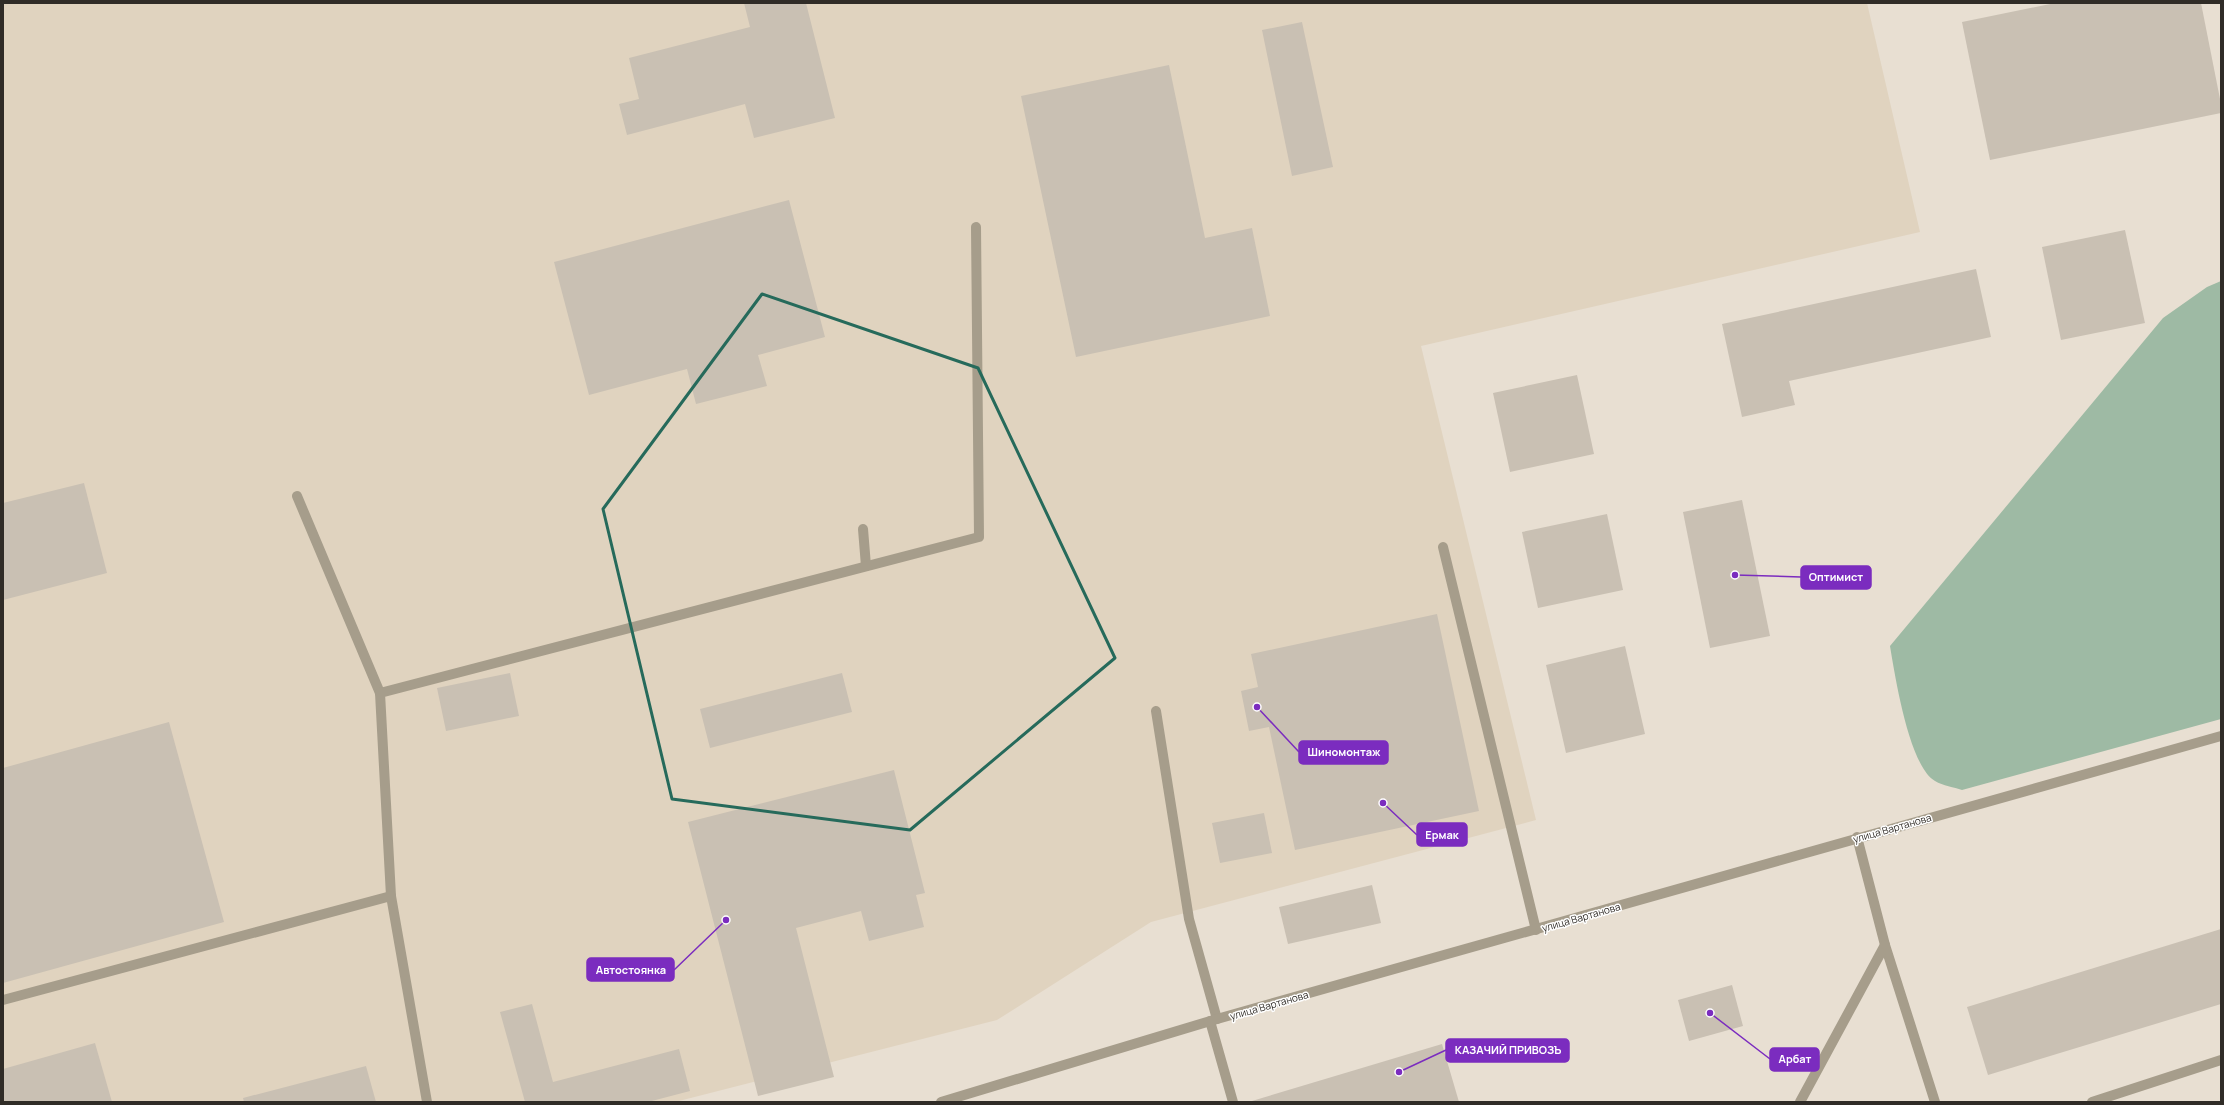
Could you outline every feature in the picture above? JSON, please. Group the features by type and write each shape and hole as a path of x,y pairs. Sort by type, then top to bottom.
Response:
{"street":[{"path":"380,693 979,537 976,227"},
{"path":"297,496 380,693 391,896 426,1102"},
{"path":"863,529 866,566"},
{"path":"1443,547 1536,930"},
{"path":"1156,711 1189,919 1233,1102"},
{"name":"улица Вартанова","path":"941,1102 1214,1020 2221,736"},
{"path":"1857,838 1885,945 1935,1102"},
{"path":"3,1000 391,896"},
{"path":"1800,1102 1885,945"},
{"path":"2092,1102 2221,1060"}],"highlighted area":[{"path":"762,294 978,368 1115,658 910,830 672,799 603,509"}],"shaded area":[{"path":"3,3 1867,3 1920,232 1421,346 1536,820 1151,922 997,1020 675,1102 3,1102"}],"green space":[{"path":"2221,281 2221,719 1962,790 1935,781 1926,772 1918,758 1911,740 1895,678 1890,646 2163,318 2207,287"}],"building":[{"path":"744,3 806,3 835,118 754,138 745,104 627,135 619,104 639,99 629,58 750,27"},
{"path":"2055,3 2201,3 2221,104 2221,113 1990,160 1962,22"},
{"path":"1302,22 1333,167 1292,176 1262,30"},
{"path":"1169,65 1205,238 1252,228 1270,316 1076,357 1021,96"},
{"path":"789,200 825,337 758,355 767,386 696,404 687,369 589,395 554,262"},
{"path":"2125,230 2145,323 2061,340 2042,247"},
{"path":"1976,269 1991,337 1789,381 1795,405 1742,417 1722,324"},
{"path":"1577,375 1594,454 1510,472 1493,393"},
{"path":"84,483 107,573 3,600 3,503"},
{"path":"1742,500 1770,636 1710,648 1683,512"},
{"path":"1607,514 1623,590 1538,608 1522,532"},
{"path":"1437,614 1479,811 1295,850 1269,727 1249,731 1241,691 1258,687 1251,654"},
{"path":"1625,646 1645,734 1566,753 1546,665"},
{"path":"510,673 519,716 446,731 437,688"},
{"path":"842,673 852,712 710,748 700,709"},
{"path":"169,722 224,922 3,983 3,768"},
{"path":"894,770 925,893 916,895 924,927 869,941 861,911 796,928 834,1077 758,1096 688,822"},
{"path":"1264,813 1272,853 1220,863 1212,823"},
{"path":"1372,885 1381,923 1288,944 1279,907"},
{"path":"2221,929 2221,1004 1988,1075 1967,1007"},
{"path":"1732,985 1743,1026 1689,1041 1678,1000"},
{"path":"532,1004 553,1082 679,1049 690,1091 648,1102 525,1102 500,1012"},
{"path":"95,1043 112,1102 3,1102 3,1069"},
{"path":"1442,1044 1459,1102 1252,1101"},
{"path":"366,1066 376,1102 244,1102 243,1098"}],"place":[{"name":"Оптимист","path":"1735,575"},
{"name":"Шиномонтаж","path":"1257,707"},
{"name":"Ермак","path":"1383,803"},
{"name":"Автостоянка","path":"726,920"},
{"name":"Арбат","path":"1710,1013"},
{"name":"КАЗАЧИЙ ПРИВОЗЪ","path":"1399,1072"}]}
